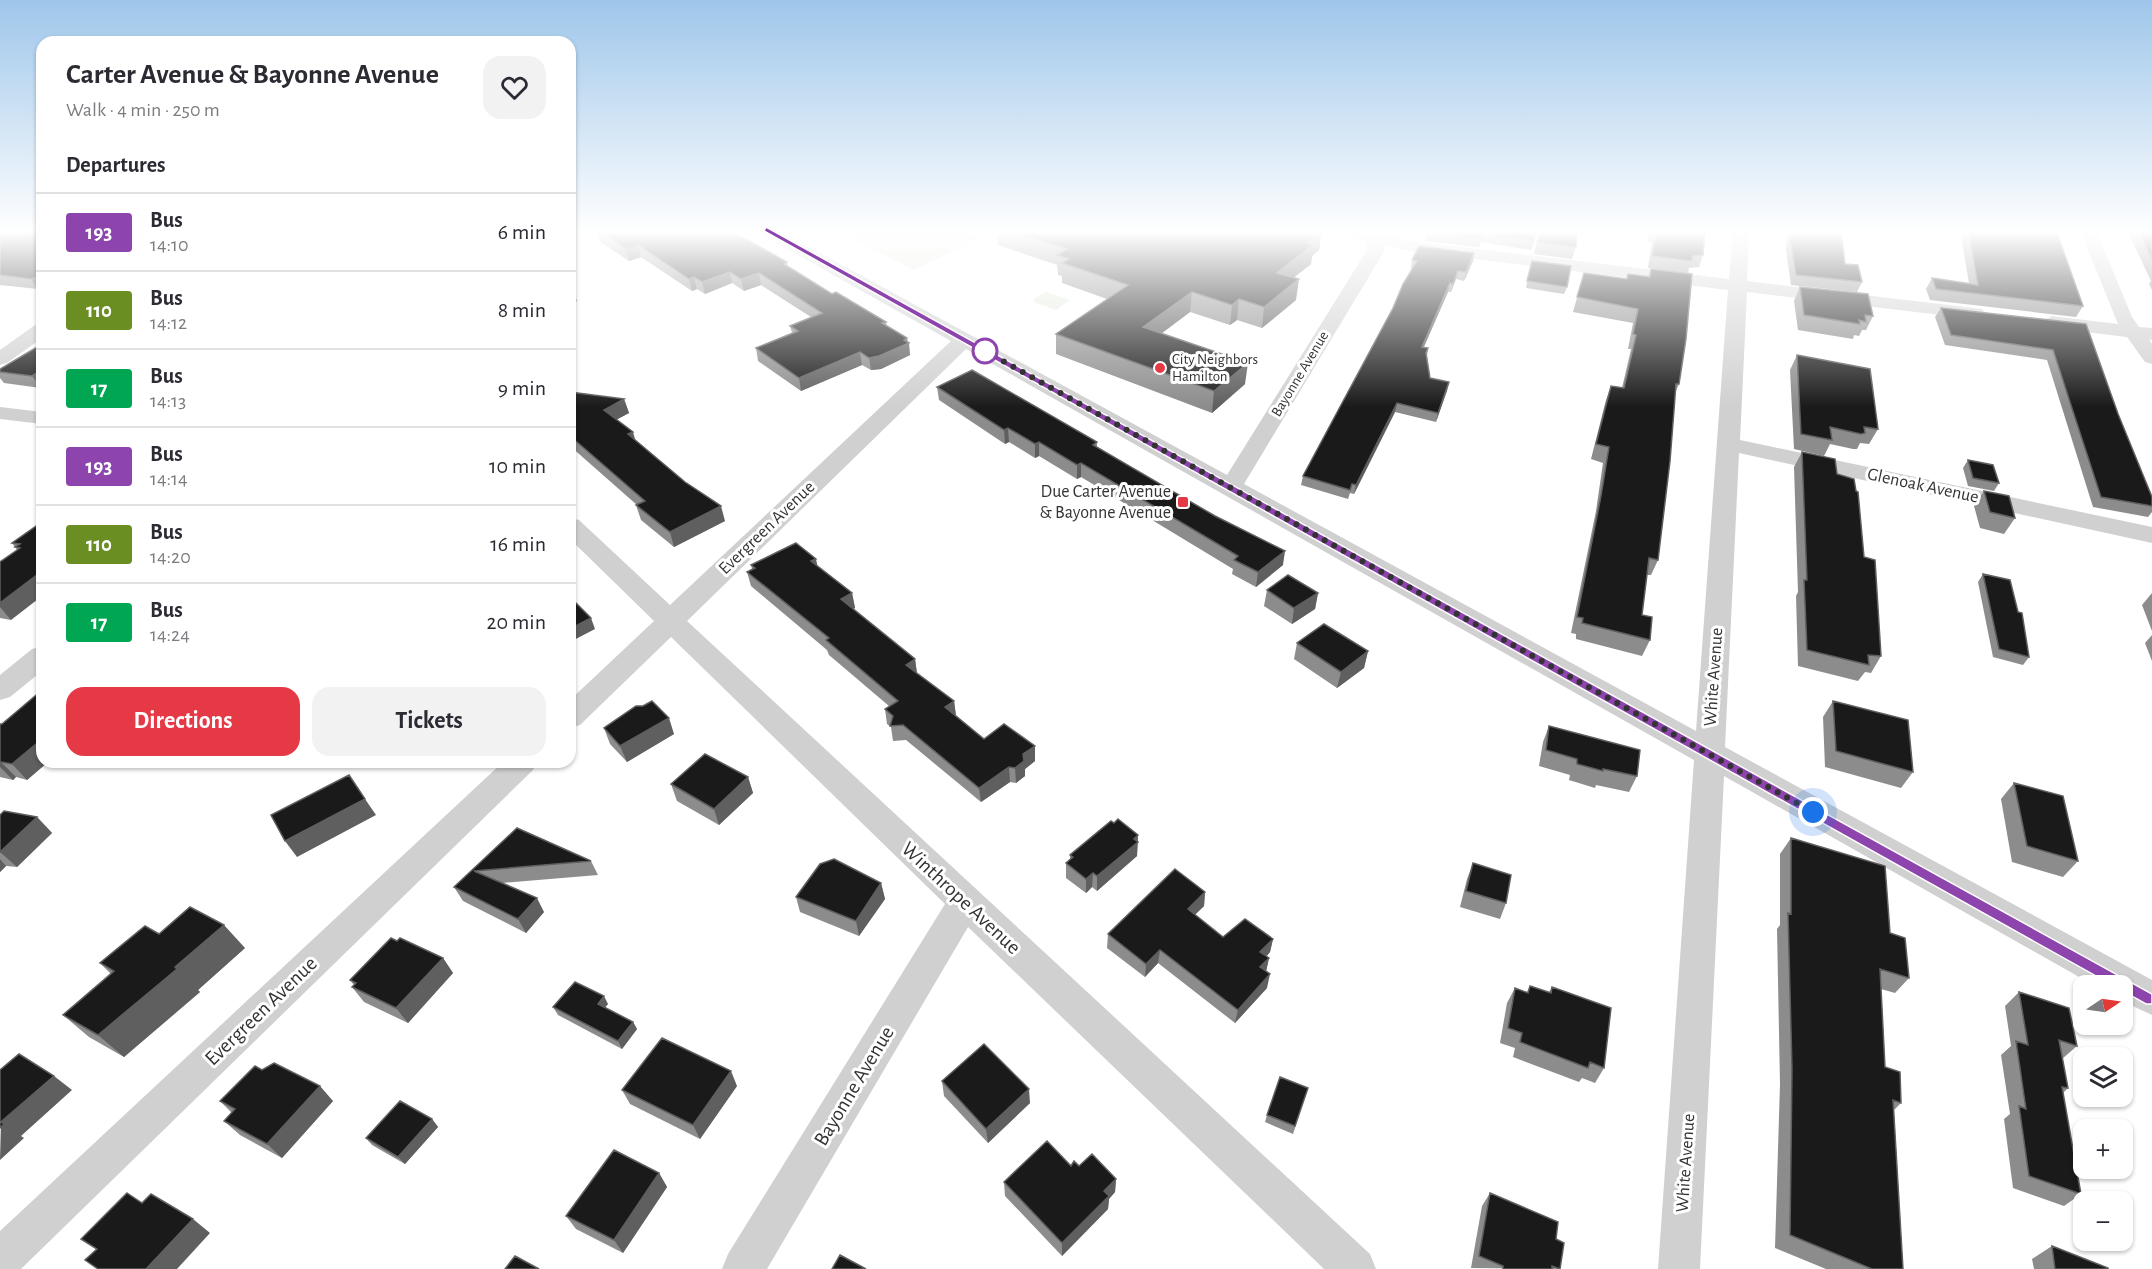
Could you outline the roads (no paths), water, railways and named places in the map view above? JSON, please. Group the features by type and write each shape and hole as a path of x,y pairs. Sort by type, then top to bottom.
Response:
{"street":[{"path":"874,289 2152,999"},
{"name":"Bayonne Avenue","path":"1231,487 1352,289"},
{"name":"White Avenue","path":"1679,1269 1739,289"},
{"path":"1774,289 1989,315"},
{"path":"2114,289 2132,332 2152,358"},
{"path":"2036,320 2152,334"},
{"path":"0,359 36,333"},
{"name":"Evergreen Avenue","path":"576,711 964,339"},
{"path":"0,413 36,416"},
{"name":"Glenoak Avenue","path":"1729,444 2152,536"},
{"name":"Winthrope Avenue","path":"576,531 964,902 1355,1269"},
{"path":"0,690 36,661"},
{"name":"Evergreen Avenue","path":"0,1260 516,768"},
{"name":"Bayonne Avenue","path":"743,1269 964,902"}],"place":[{"name":"City Neighbors Hamilton","path":"1160,368"},
{"name":"Due Carter Avenue & Bayonne Avenue","path":"1183,502"}]}
